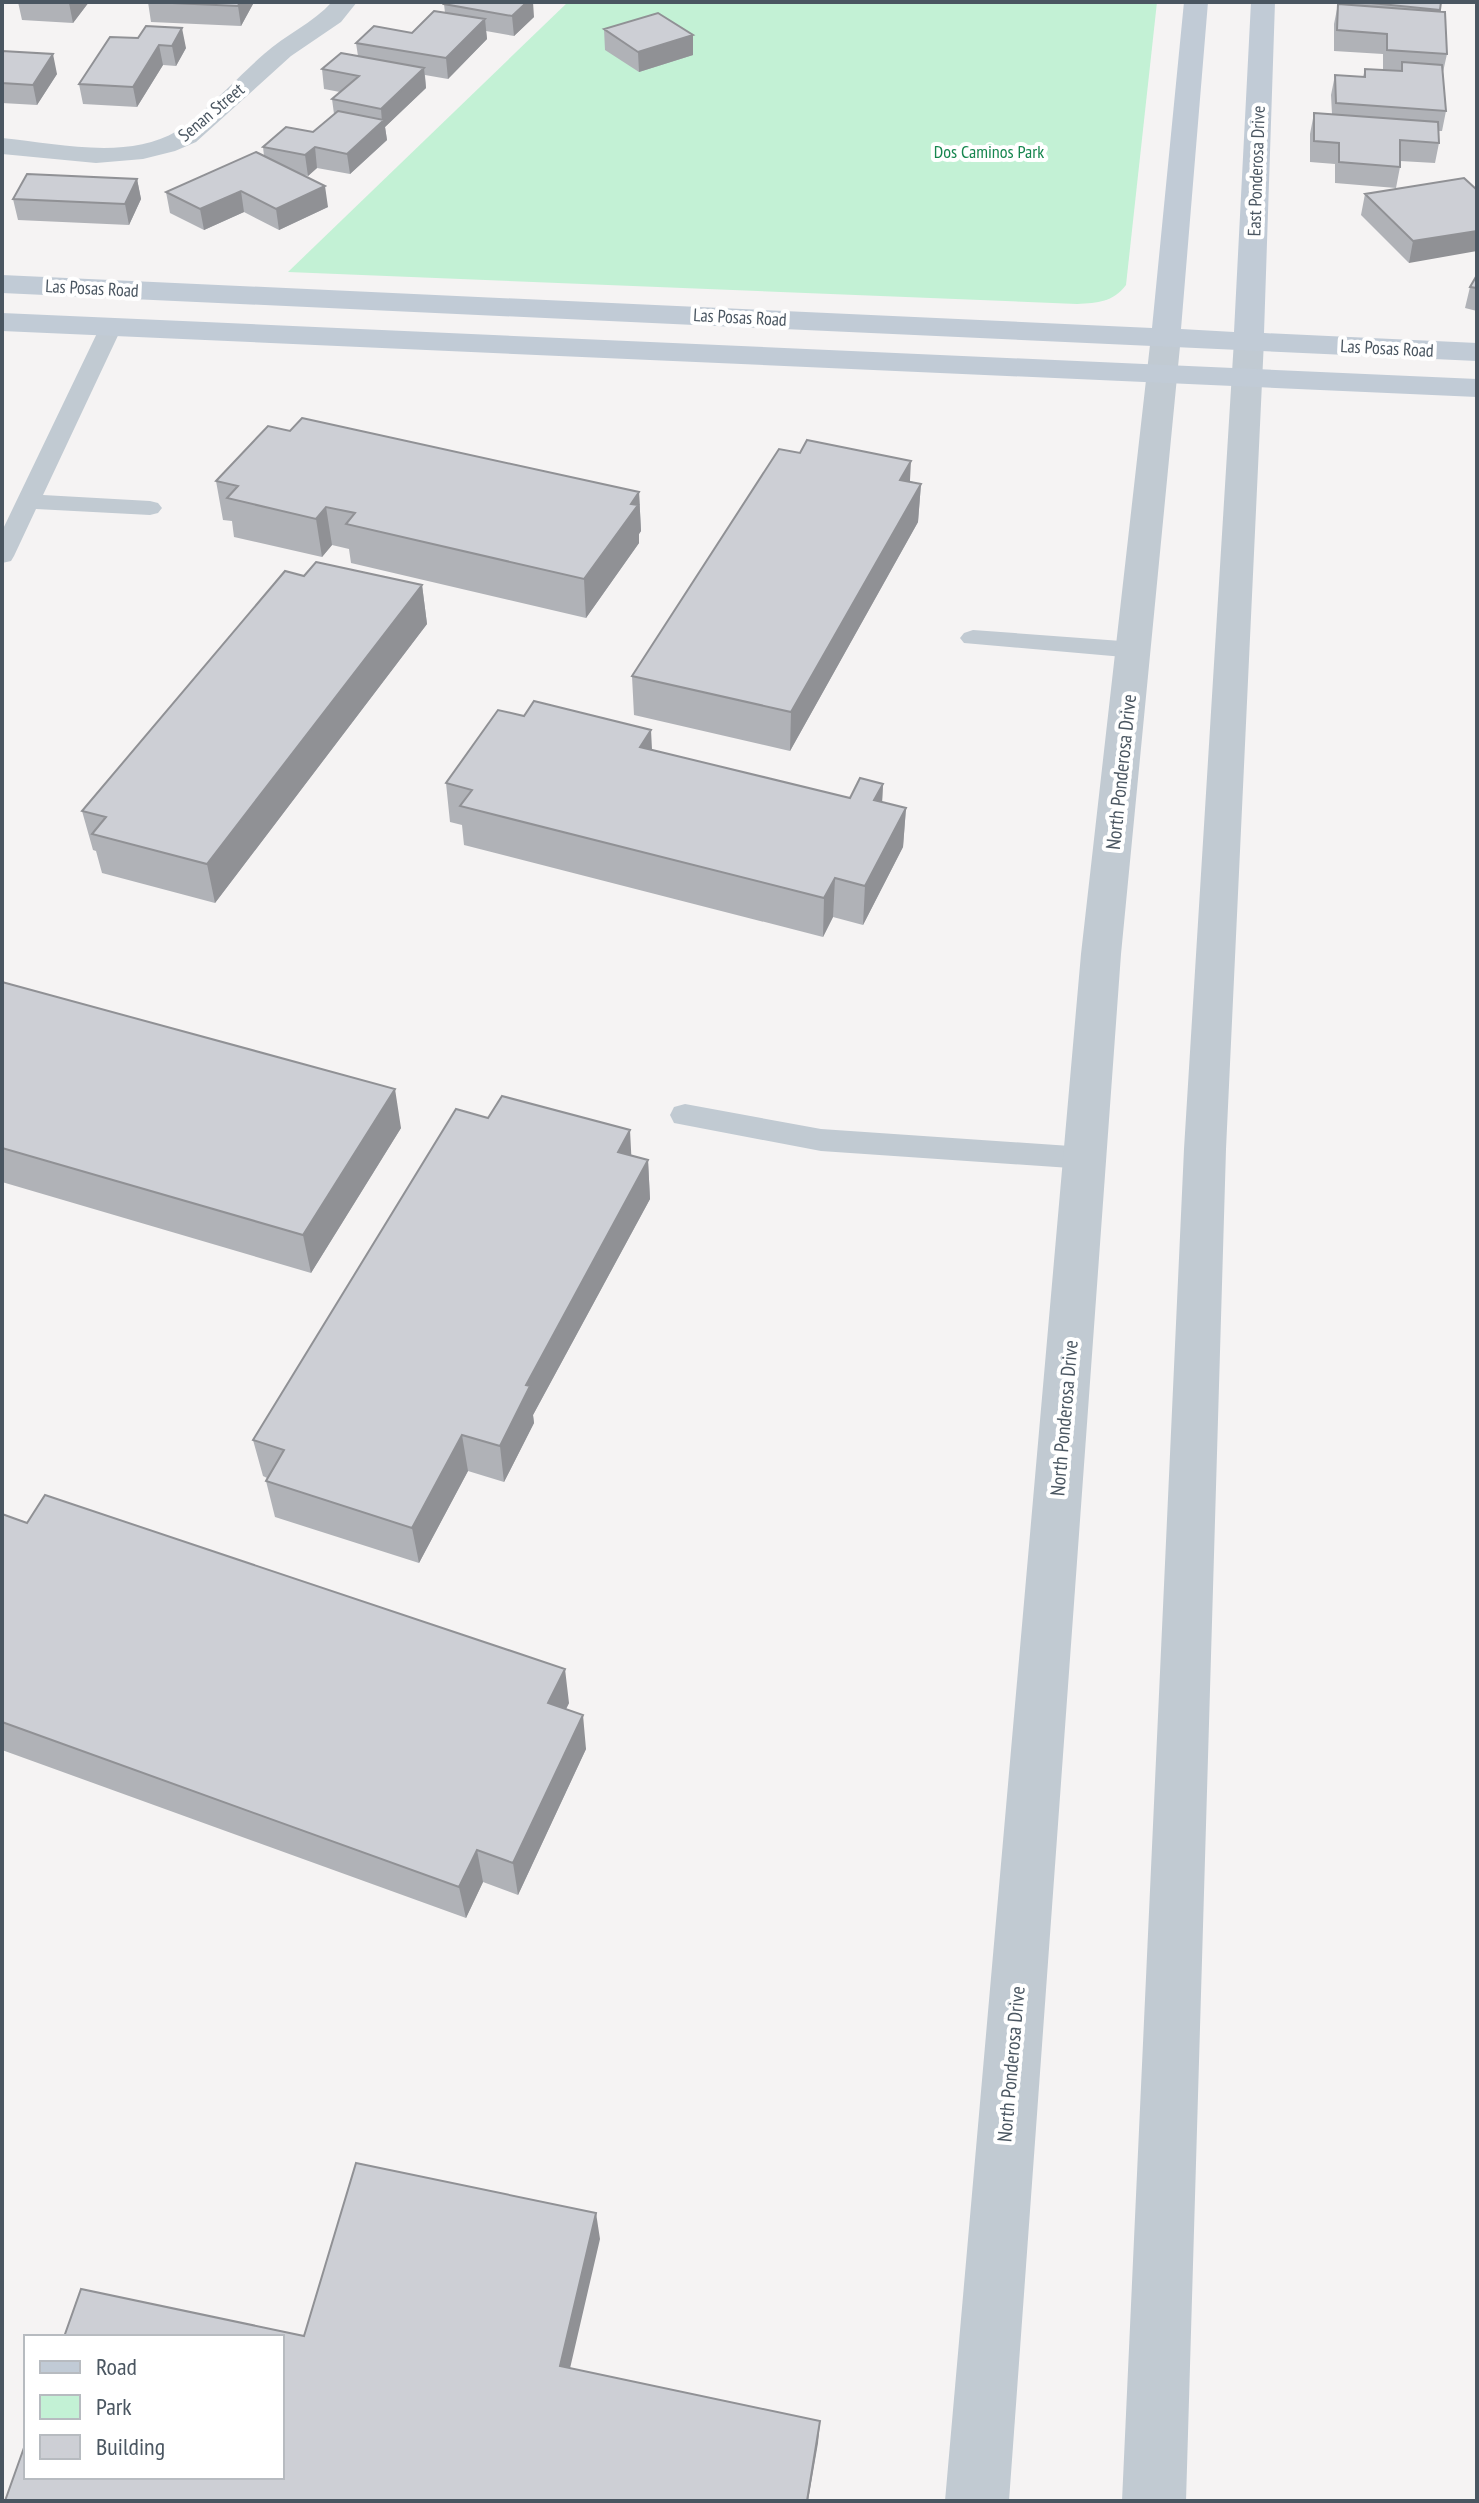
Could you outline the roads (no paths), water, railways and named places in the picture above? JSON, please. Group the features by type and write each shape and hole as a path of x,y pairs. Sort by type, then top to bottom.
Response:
{"main road":[{"path":"1164,355 1196,2"},
{"name":"East Ponderosa Drive","path":"1248,359 1263,2"},
{"name":"Las Posas Road","path":"2,284 556,309 1164,355"},
{"path":"111,327 122,314 137,306 482,321 556,309"},
{"name":"Las Posas Road","path":"2,322 1248,359 1477,352"},
{"name":"Las Posas Road","path":"1248,359 1477,388"}],"street":[{"name":"Senan Street","path":"2,146 120,155 171,145 187,136 282,51 332,17 345,2"},
{"name":"North Ponderosa Drive","path":"977,2501 1101,954 1164,355"},
{"path":"1154,2501 1205,1149 1248,359"}],"lane":[{"path":"2,556 111,327"},
{"path":"28,501 150,508"},
{"path":"973,638 1135,650"},
{"path":"685,1115 821,1140 1085,1158"}],"park label":[{"name":"Dos Caminos Park","path":"989,151"}]}
